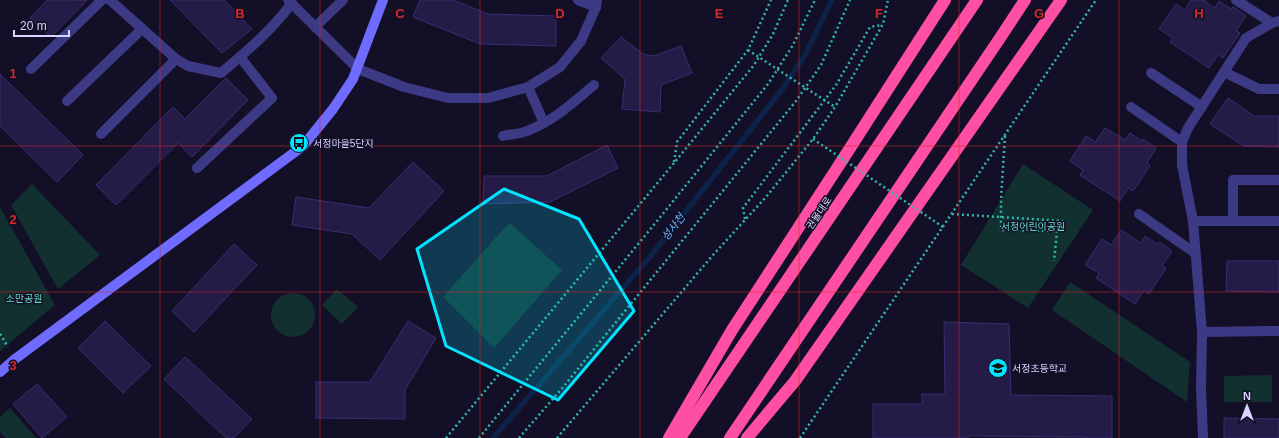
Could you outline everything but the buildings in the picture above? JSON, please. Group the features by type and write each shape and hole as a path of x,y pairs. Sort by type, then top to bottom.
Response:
{"highway":[{"path":"670,438 732,330 945,0"},
{"name":"권율대로","path":"680,438 977,0"},
{"path":"730,438 1025,0"},
{"path":"748,438 795,381 1061,0"}],"street":[{"path":"31,69 102,0"},
{"path":"110,0 176,59 188,66 221,73 262,38 282,16 290,2 358,69 404,87 448,98 488,98 528,87 560,67 581,41 596,4 578,0"},
{"path":"315,27 343,0"},
{"path":"0,372 15,359 303,146 333,109 353,79 358,69 382,0"},
{"path":"1236,0 1276,22"},
{"path":"1203,438 1201,389 1202,332 1193,221 1182,165 1182,142 1188,128 1246,38 1276,22"},
{"path":"67,101 142,29"},
{"path":"197,168 272,98 240,57"},
{"path":"101,134 176,59"},
{"path":"1224,72 1259,89 1279,89"},
{"path":"1151,73 1202,107"},
{"path":"502,136 526,132 544,123 566,109 594,85"},
{"path":"528,87 544,123"},
{"path":"1131,107 1182,142"},
{"path":"1233,222 1233,180 1279,180"},
{"path":"1139,214 1195,253"},
{"path":"1193,221 1279,222"},
{"path":"1202,332 1279,331"}],"path":[{"path":"674,163 677,142 748,50 771,0"},
{"path":"446,438 754,65 773,34 788,0"},
{"path":"479,438 657,222 768,84 793,45 815,0"},
{"path":"519,438 564,386 796,101 821,65 850,0"},
{"path":"557,438 713,255 766,197 813,139 835,107 883,24 888,0"},
{"path":"800,438 1096,0"},
{"path":"745,219 743,208 836,85 870,27 883,24"},
{"path":"748,50 835,107"},
{"path":"1005,136 1001,199 1001,230 1057,231 1054,261"},
{"path":"813,139 943,227"},
{"path":"952,214 1063,221"},
{"path":"0,334 10,351"}],"highlighted area":[{"path":"504,189 579,219 634,311 558,400 446,346 417,249"}],"green space":[{"name":"서정어린이공원","path":"1023,164 1093,210 1028,308 961,265"},
{"path":"32,184 100,255 58,289 11,205"},
{"name":"소만공원","path":"0,207 55,305 0,351"},
{"path":"510,223 562,270 494,348 443,297"},
{"path":"1070,282 1190,362 1187,402 1052,310"},
{"path":"337,289 358,307 342,324 322,305"},
{"path":"293,293 305,297 311,303 315,315 311,327 305,333 293,337 281,333 275,327 271,315 275,303 281,297"},
{"path":"1272,375 1272,402 1224,402 1224,376"},
{"path":"10,408 36,438 6,438 0,432 0,417"}],"waterway":[{"name":"성사천","path":"493,438 649,258 781,91 805,55 832,0"}],"place":[{"name":"서정마을5단지","path":"299,143"},
{"name":"서정초등학교","path":"998,368"}]}
